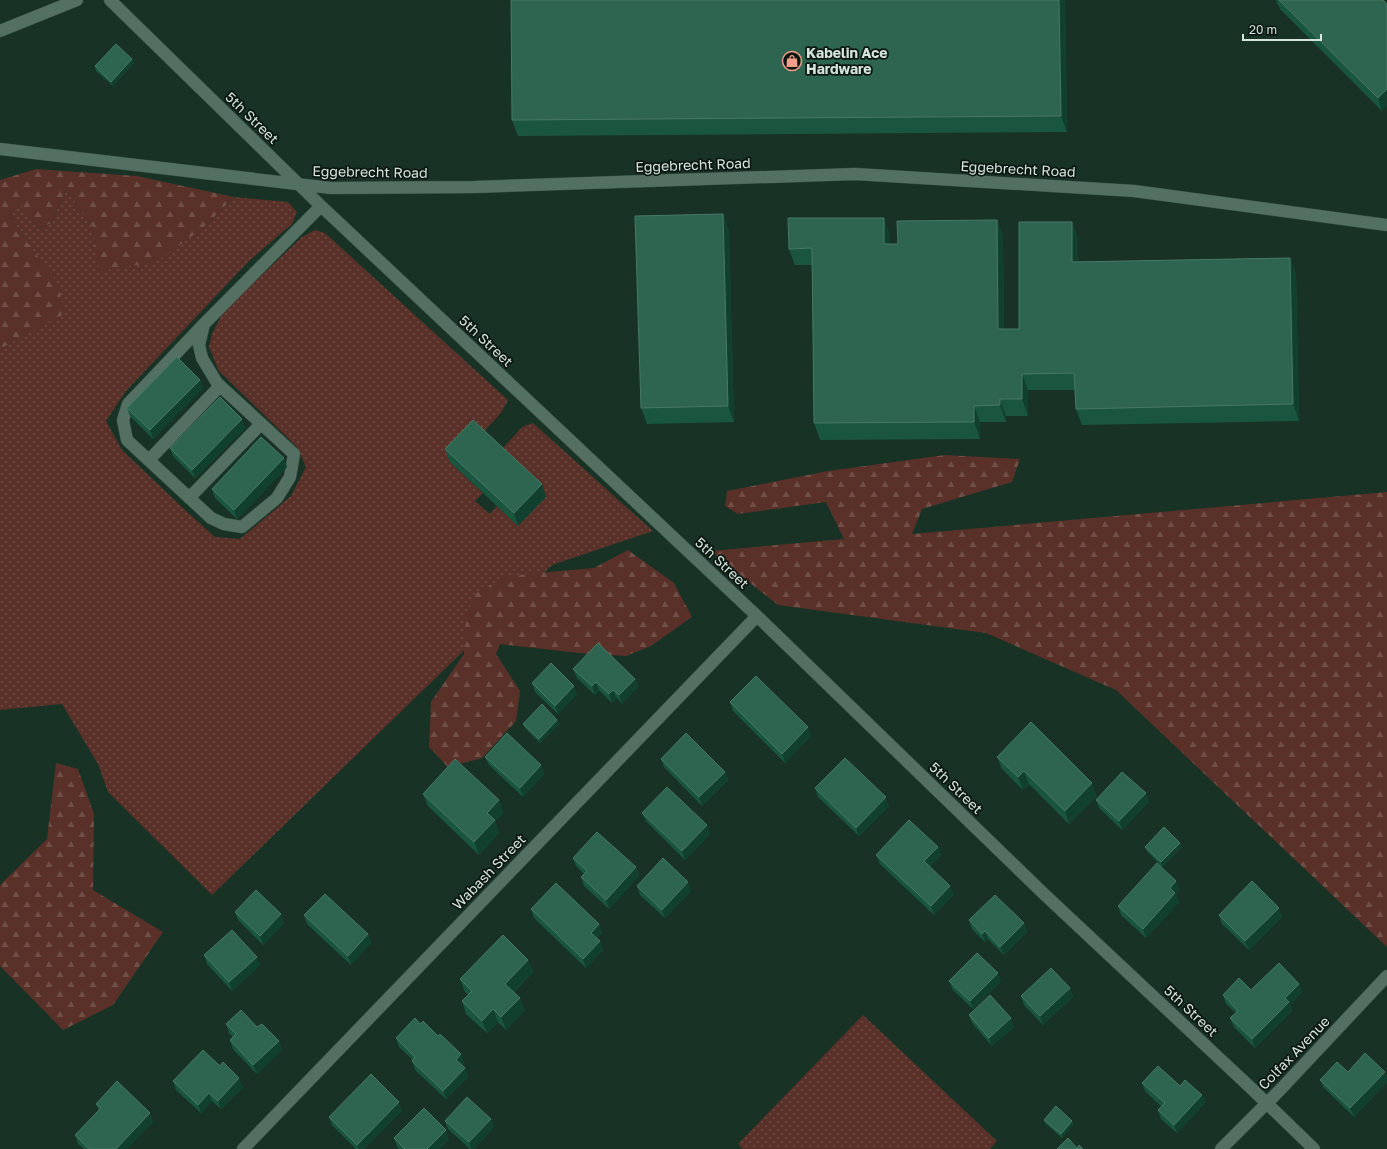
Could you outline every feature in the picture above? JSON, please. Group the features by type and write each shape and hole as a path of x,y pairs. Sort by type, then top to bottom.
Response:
{"street":[{"path":"0,31 77,0"},
{"name":"5th Street","path":"110,0 321,206 757,616 1044,894 1314,1149"},
{"name":"Eggebrecht Road","path":"0,149 331,188 475,188 855,174 1134,190 1387,225"},
{"path":"204,324 199,345 202,358 220,386 294,454 290,476 277,498 242,527 224,524 211,518 127,440 123,420 128,404 204,324 321,206"},
{"path":"149,460 220,386"},
{"path":"189,498 261,424"},
{"name":"Wabash Street","path":"243,1149 757,616"},
{"name":"Colfax Avenue","path":"1221,1149 1387,976"}],"green space":[{"path":"36,169 137,176 234,197 203,228 156,262 99,271 92,226 66,190 51,223 38,229 21,205 10,215 24,238 59,285 64,314 0,349 0,180"},
{"path":"66,190 92,226 100,271 203,228 234,197 288,202 297,212 292,224 249,261 126,391 106,421 122,450 215,537 240,539 291,496 306,467 297,447 219,371 209,347 212,334 223,312 302,237 315,230 325,233 508,400 501,413 481,435 450,462 483,493 475,501 490,514 497,506 518,526 502,449 522,427 533,423 653,531 552,565 212,895 108,792 98,764 62,704 0,710 0,349 14,341 24,238 10,215 21,204 38,229 51,223"},
{"path":"945,455 1020,459 1012,482 922,509 912,534 1387,492 1387,947 1116,690 986,633 778,605 710,551 844,539 826,502 738,514 725,506 727,491 828,471"},
{"path":"628,550 674,583 692,617 651,646 626,656 579,653 500,644 496,654 520,691 516,721 482,758 448,767 429,747 431,702 464,654 466,613 475,594 506,576 594,568"},
{"path":"56,763 78,769 94,814 93,890 163,932 113,1005 63,1030 0,966 0,885 47,839"},
{"path":"863,1015 997,1141 990,1149 743,1149 738,1144"}],"building":[{"name":"Kabelin Ace Hardware","path":"511,0 1059,0 1061,116 512,120"},
{"path":"1279,0 1383,0 1387,4 1387,89 1378,98"},
{"path":"116,44 132,59 111,82 95,66"},
{"path":"723,214 728,406 641,408 635,216"},
{"path":"788,218 884,218 884,244 898,244 897,221 997,220 998,329 1019,329 1019,222 1072,222 1072,262 1290,258 1293,404 1076,409 1074,373 1022,374 1022,399 1000,399 1000,405 974,406 974,422 814,423 812,248 789,249"},
{"path":"177,357 200,380 150,430 127,408"},
{"path":"220,397 242,419 192,470 170,448"},
{"path":"473,420 542,484 514,513 445,449"},
{"path":"261,437 284,458 234,510 212,489"},
{"path":"598,643 635,679 619,695 613,690 609,694 596,682 592,686 573,669"},
{"path":"551,663 574,686 555,706 532,683"},
{"path":"756,676 808,727 782,754 730,702"},
{"path":"542,704 557,720 539,739 523,724"},
{"path":"1031,722 1092,783 1065,811 1024,771 1018,777 997,757"},
{"path":"507,733 541,765 520,788 485,757"},
{"path":"686,733 725,772 699,797 661,759"},
{"path":"845,758 886,797 856,828 815,788"},
{"path":"455,759 499,800 487,813 495,820 474,842 423,794"},
{"path":"1122,772 1146,793 1119,821 1096,800"},
{"path":"667,787 707,825 682,851 642,813"},
{"path":"909,820 938,847 924,861 950,886 931,906 876,855"},
{"path":"1164,827 1180,843 1161,862 1145,847"},
{"path":"597,832 636,867 606,900 581,877 587,871 573,858"},
{"path":"663,858 688,882 662,910 637,886"},
{"path":"1157,863 1176,881 1170,888 1175,893 1143,929 1118,906"},
{"path":"1252,881 1279,908 1245,941 1219,915"},
{"path":"556,883 599,924 591,933 600,941 583,959 531,909"},
{"path":"256,890 281,914 260,936 235,912"},
{"path":"325,894 368,934 348,956 304,915"},
{"path":"995,895 1024,923 1000,947 985,931 982,934 969,920"},
{"path":"232,930 257,957 229,982 204,955"},
{"path":"503,935 528,960 505,984 520,998 501,1017 493,1009 482,1021 462,1001 472,991 460,979"},
{"path":"977,953 998,973 970,1001 949,981"},
{"path":"1279,963 1299,984 1285,998 1289,1002 1252,1039 1230,1018 1238,1011 1223,995 1239,978 1251,990"},
{"path":"1051,968 1070,988 1040,1016 1021,996"},
{"path":"990,995 1011,1018 989,1038 969,1015"},
{"path":"241,1010 257,1027 262,1024 279,1041 253,1065 230,1040 236,1034 226,1024"},
{"path":"415,1018 420,1024 423,1021 438,1036 440,1034 461,1054 456,1060 465,1068 443,1091 412,1061 415,1057 396,1038"},
{"path":"203,1050 220,1066 223,1062 239,1078 218,1101 209,1093 198,1105 173,1081"},
{"path":"1365,1053 1385,1072 1350,1108 1320,1080 1337,1062 1348,1072"},
{"path":"1158,1066 1180,1086 1185,1080 1202,1095 1174,1125 1158,1110 1165,1103 1142,1083"},
{"path":"371,1074 399,1102 357,1145 329,1117"},
{"path":"117,1081 150,1113 116,1149 89,1149 75,1135 101,1108 96,1104"},
{"path":"467,1097 491,1119 469,1142 445,1121"},
{"path":"1056,1106 1072,1121 1061,1134 1044,1120"},
{"path":"424,1108 446,1130 427,1149 405,1149 394,1138"},
{"path":"1068,1138 1077,1148 1079,1145 1083,1149 1057,1149"}],"place":[{"name":"Kabelin Ace Hardware","path":"792,61"}]}
